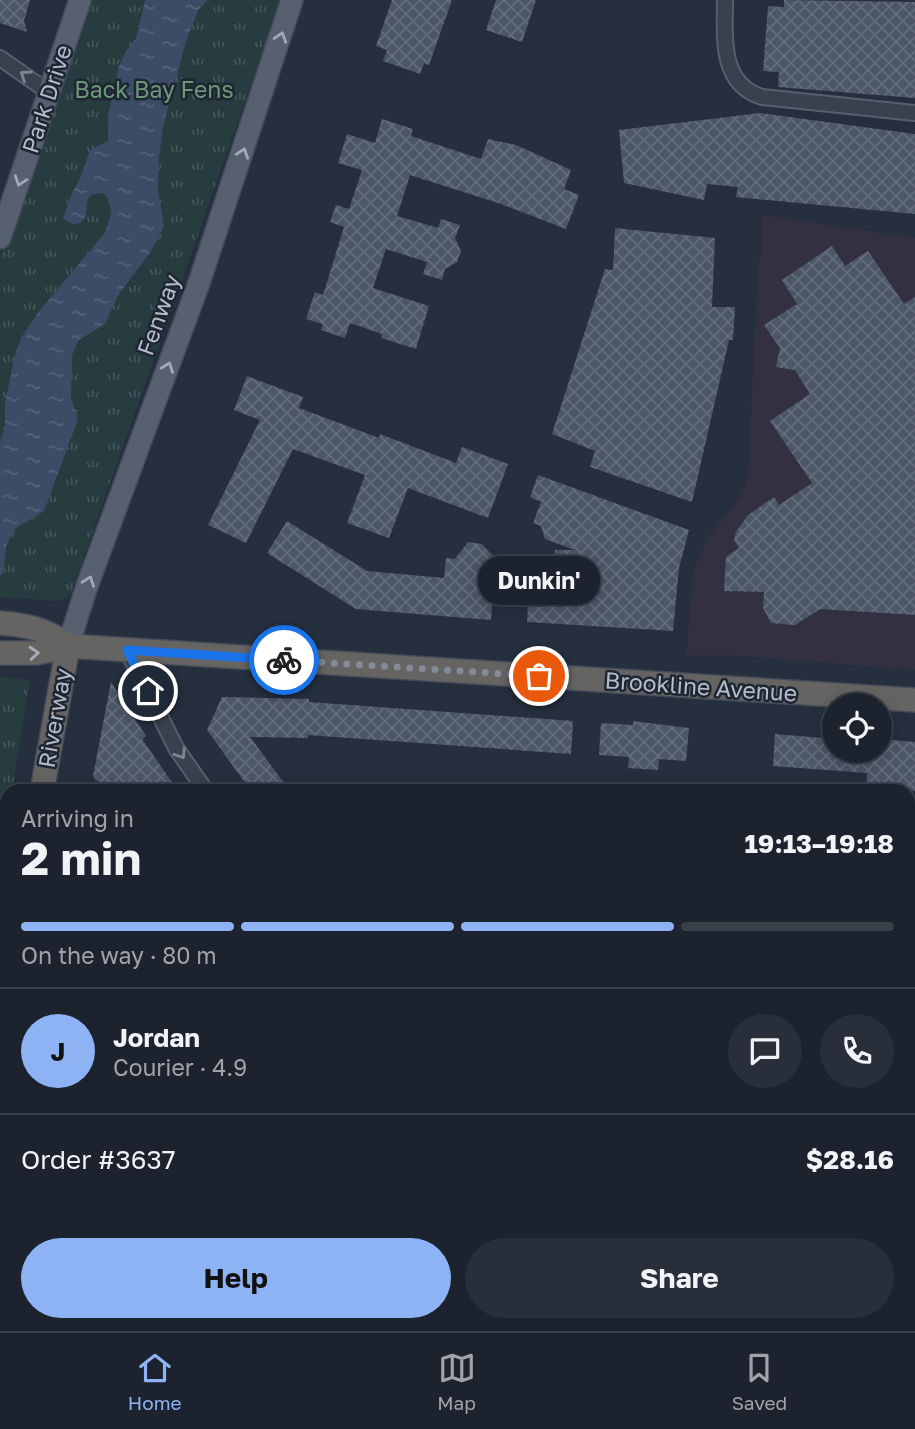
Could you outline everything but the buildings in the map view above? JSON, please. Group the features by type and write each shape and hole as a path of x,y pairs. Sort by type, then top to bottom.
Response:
{"highway":[{"name":"Brookline Avenue","path":"0,623 41,629 68,646"},
{"name":"Brookline Avenue","path":"0,653 37,653 68,646 915,700"},
{"name":"Riverway","path":"43,784 68,646"}],"main road":[{"name":"Park Drive","path":"0,238 80,0"},
{"name":"Fenway","path":"68,646 87,586 203,271 292,0"}],"street":[{"path":"725,0 727,60 733,76 748,91 767,98 915,113"},
{"path":"0,58 50,93"},
{"path":"127,650 176,748 201,784"}],"shaded area":[{"path":"761,215 915,238 915,670 730,655 686,655 693,574 697,561 708,538 742,494 748,478 758,266 762,252"}],"green space":[{"name":"Back Bay Fens","path":"88,0 281,0 70,596 61,601 0,597 0,257 53,110"},
{"path":"0,677 30,680 13,784 0,784"}],"water":[{"path":"145,0 207,0 198,11 187,38 163,127 158,188 164,227 151,251 117,297 105,324 79,340 72,355 71,398 78,419 44,511 16,528 7,543 3,573 0,576 0,440 5,429 5,403 15,355 21,338 40,310 104,234 111,208 104,193 93,194 88,199 85,218 80,223 73,224 63,219 90,150 108,141 108,115 119,66 136,38"}],"way so far":[{"path":"284,660 539,676"}],"place":[{"name":"Dunkin'","path":"539,676"}],"route":[{"path":"148,691 127,650 284,660"}]}
